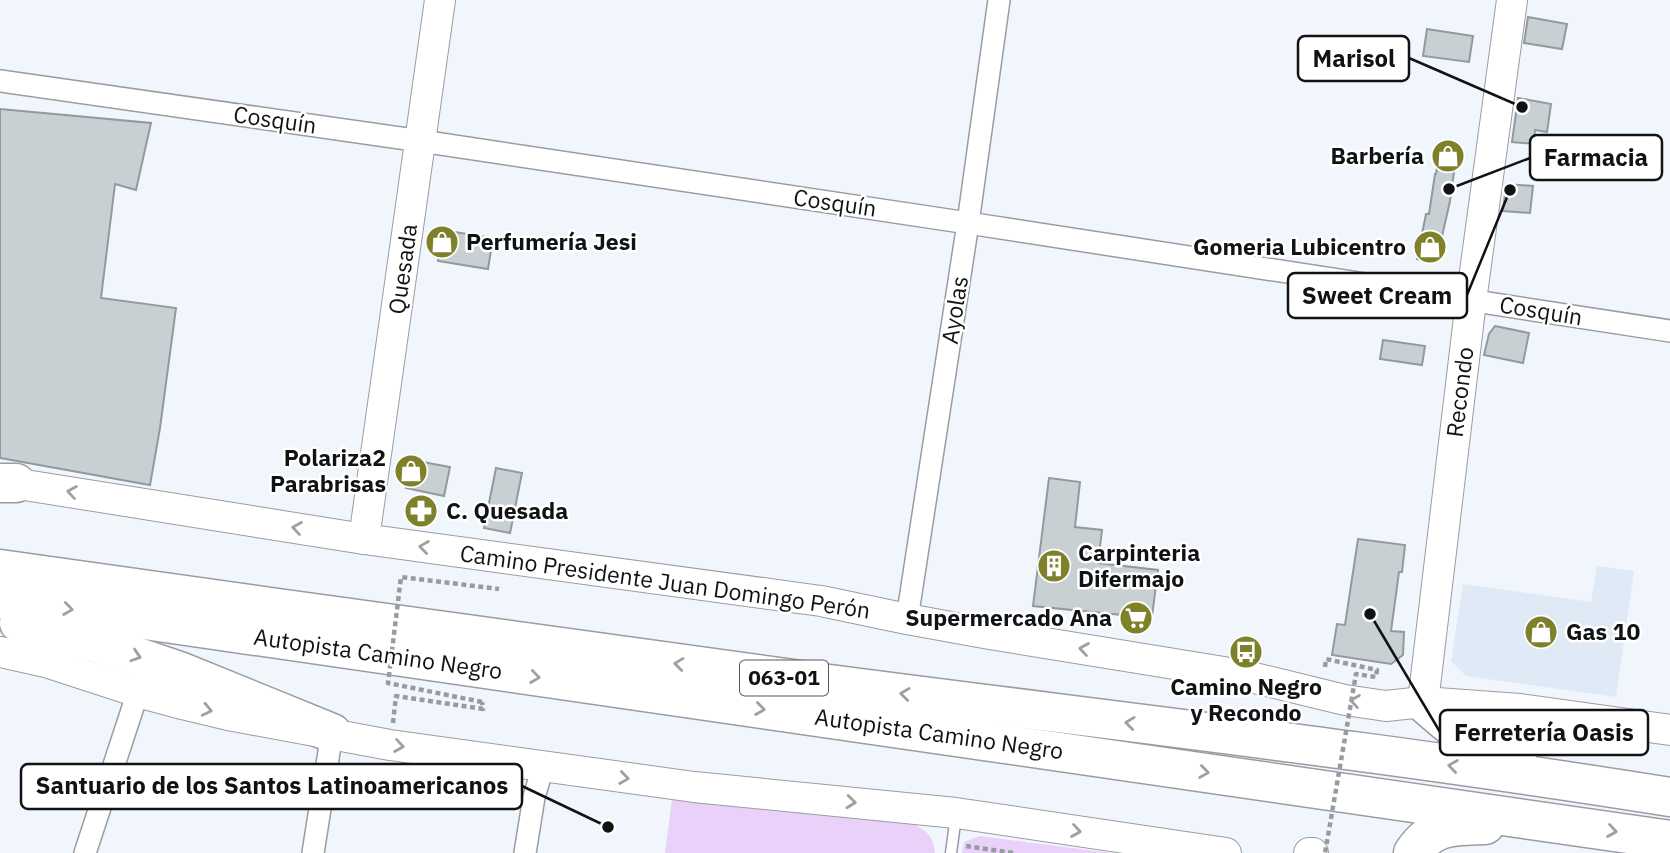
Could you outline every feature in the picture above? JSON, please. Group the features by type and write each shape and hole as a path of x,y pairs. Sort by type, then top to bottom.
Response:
{"highway":[{"name":"Autopista Camino Negro","path":"0,569 636,659 1569,781 1670,797"},
{"name":"Autopista Camino Negro","path":"0,599 1670,840"},
{"path":"0,618 92,641 182,672 332,733"},
{"path":"1423,702 1449,726 1475,744 1502,757 1569,781"},
{"path":"1413,853 1421,841 1450,826 1553,822"}],"street":[{"name":"Quesada","path":"364,539 440,0"},
{"name":"Ayolas","path":"907,619 968,223 999,0"},
{"name":"Recondo","path":"1423,702 1471,300 1512,0"},
{"name":"Cosquín","path":"2,86 421,141 1670,331"},
{"name":"Camino Presidente Juan Domingo Perón","path":"5,482 364,539 821,601 907,619 1242,675 1359,702 1386,706 1423,702 1542,711 1670,730"},
{"path":"0,652 46,662 138,692 228,715 390,745 694,787 956,813 1220,853"},
{"path":"85,853 138,692"},
{"path":"313,853 332,733"},
{"path":"526,853 534,797 543,767"}],"lane":[{"path":"952,849 956,813"}],"path":[{"path":"390,745 396,696 484,709 482,702 388,682 401,577 499,589"},
{"path":"1325,667 1326,659 1377,670 1376,677 1356,674 1325,853"},
{"path":"952,849 1014,853"}],"shaded area":[{"name":"Gas 10","path":"1597,566 1634,571 1616,697 1466,676 1451,661 1463,584 1591,602"},
{"path":"672,800 910,823 928,834 935,853 665,853"},
{"path":"979,836 1111,853 962,853 964,842"}],"building":[{"path":"1528,17 1567,24 1562,49 1524,43"},
{"path":"1427,29 1473,36 1469,62 1423,56"},
{"path":"1518,98 1551,104 1547,132 1535,130 1534,144 1512,142"},
{"path":"0,109 151,123 136,190 115,184 101,298 176,308 150,485 0,458"},
{"path":"1440,148 1457,150 1450,201 1438,256 1429,262 1417,259 1426,214 1429,214"},
{"path":"1506,184 1533,186 1530,213 1503,211"},
{"path":"442,230 493,238 488,269 438,261"},
{"path":"1495,326 1529,333 1523,363 1484,355 1489,334"},
{"path":"1383,340 1425,346 1422,365 1380,359"},
{"path":"412,460 450,467 444,496 406,488"},
{"path":"496,468 522,473 510,533 484,528"},
{"path":"1049,478 1080,482 1075,527 1102,530 1098,563 1158,570 1151,624 1121,620 1122,615 1033,606"},
{"path":"1358,539 1405,545 1391,631 1404,632 1403,655 1391,664 1332,655 1337,624 1345,625"}],"place":[{"name":"Marisol","path":"1522,107"},
{"name":"Barbería","path":"1448,156"},
{"name":"Farmacia","path":"1449,189"},
{"name":"Sweet Cream","path":"1510,190"},
{"name":"Perfumería Jesi","path":"442,242"},
{"name":"Gomeria Lubicentro","path":"1430,247"},
{"name":"Polariza2 Parabrisas","path":"411,471"},
{"name":"C. Quesada","path":"421,511"},
{"name":"Carpinteria Difermajo","path":"1054,566"},
{"name":"Ferretería Oasis","path":"1370,614"},
{"name":"Supermercado Ana","path":"1136,618"},
{"name":"Gas 10","path":"1541,632"},
{"name":"Camino Negro y Recondo","path":"1246,652"},
{"name":"Santuario de los Santos Latinoamericanos","path":"608,827"}]}
